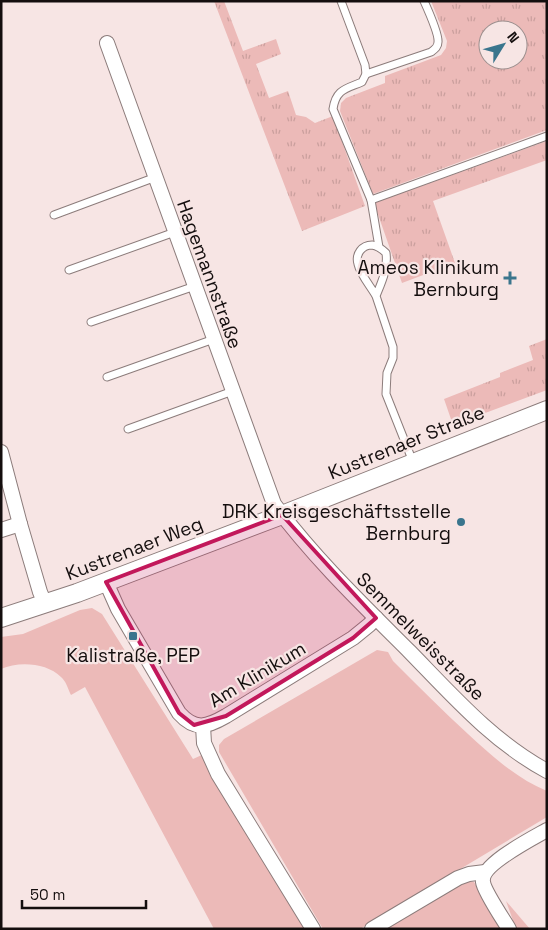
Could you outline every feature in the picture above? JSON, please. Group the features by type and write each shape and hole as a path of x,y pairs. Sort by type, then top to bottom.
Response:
{"street":[{"name":"Hagemannstraße","path":"107,44 274,504 282,515"},
{"name":"Kustrenaer Straße","path":"282,515 547,410"},
{"path":"1,452 20,524 45,604"},
{"name":"Kustrenaer Weg","path":"1,618 106,582 282,515"},
{"name":"Semmelweisstraße","path":"282,515 305,543 376,618 479,721 503,742 532,763 547,771"},
{"path":"1,530 20,524"},
{"name":"Am Klinikum","path":"106,582 118,608 179,713 186,721 194,725 203,726 214,723 226,716 344,643 376,618"},
{"path":"203,726 204,743 218,774 313,929"},
{"path":"510,929 482,880 485,872 503,856 547,830"},
{"path":"372,929 458,878 469,874 485,872"}],"lane":[{"path":"341,1 365,64 366,74 362,82 340,92 334,99 334,109 371,200 379,247"},
{"path":"366,74 431,52 436,48 438,36 424,1"},
{"path":"371,200 547,136"},
{"path":"54,215 156,177"},
{"path":"69,270 175,232"},
{"path":"376,296 387,263 386,253 379,247 371,245 363,247 358,254 358,264 376,296 394,347 393,358 387,373 386,394 413,462"},
{"path":"91,322 195,286"},
{"path":"107,377 214,339"},
{"path":"128,429 233,391"}],"highlighted area":[{"path":"282,515 376,618 353,638 226,716 194,725 179,713 106,582"}],"green space":[{"path":"214,1 224,1 243,51 276,39 281,54 256,64 269,98 288,91 296,115 306,117 315,123 333,116 365,206 302,231"},
{"path":"431,1 547,1 547,130 373,194 340,111 341,103 346,98 385,83 385,76 441,55 446,48 447,41"},
{"path":"547,141 547,160 433,201 455,263 402,283 374,203"},
{"path":"547,339 547,390 453,425 444,399 500,377 500,373 533,360 529,346"},
{"path":"92,608 102,614 193,759 204,754 310,929 214,929 85,687 71,695 61,677 41,666 24,664 1,669 1,637 23,634 80,610"},
{"path":"377,650 388,652 393,661 421,689 496,759 525,780 547,791 547,817 360,929 323,929 219,752 219,745 224,739"},
{"path":"474,882 502,929 383,929 460,883"},
{"path":"506,901 530,929 516,929"}],"place":[{"name":"Ameos Klinikum Bernburg","path":"510,278"},
{"name":"DRK Kreisgeschäftsstelle Bernburg","path":"461,522"},
{"name":"Kalistraße, PEP","path":"133,636"}]}
